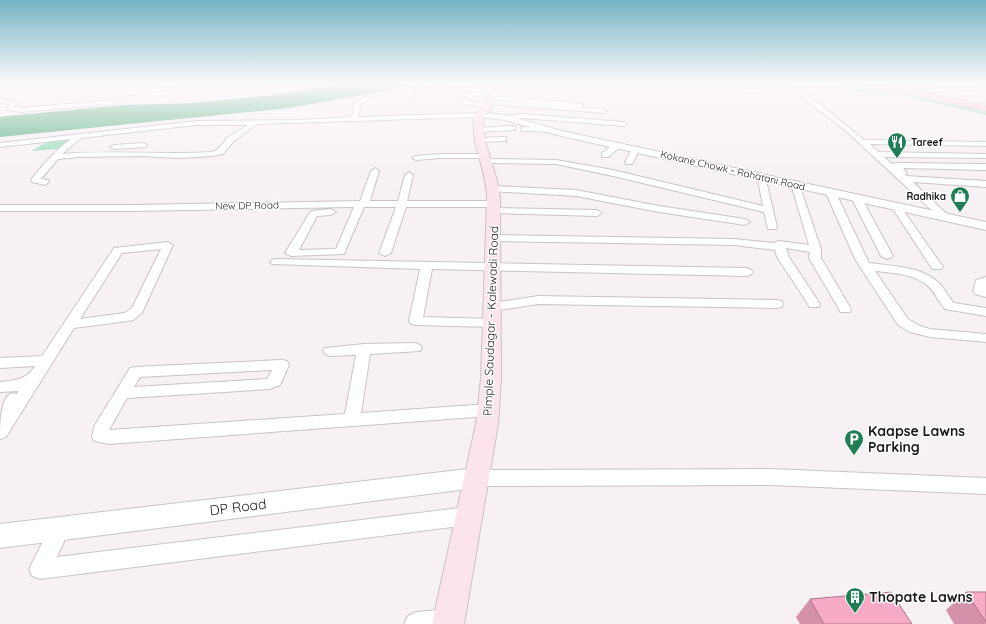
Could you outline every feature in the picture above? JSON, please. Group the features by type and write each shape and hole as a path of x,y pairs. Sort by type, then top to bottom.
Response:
{"main road":[{"name":"Pimple Saudagar - Kalewadi Road","path":"448,622 487,424 491,378 494,201 487,113"}],"street":[{"path":"354,119 355,113"},
{"path":"0,145 169,125 301,122 454,113"},
{"path":"416,158 440,156 484,113"},
{"path":"489,113 503,139"},
{"path":"491,113 512,128"},
{"path":"491,113 556,162 613,173 767,210"},
{"name":"Kokane Chowk - Rahatani Road","path":"494,113 505,118 548,130 986,226"},
{"path":"827,113 909,180 981,184"},
{"path":"505,118 528,116 624,124"},
{"path":"58,154 141,154 179,156 212,154 220,152 230,140 256,122"},
{"path":"159,134 169,125"},
{"path":"524,129 548,130"},
{"path":"83,144 95,134"},
{"path":"45,182 35,180 58,154 79,136"},
{"path":"932,136 986,136"},
{"path":"112,147 120,139"},
{"path":"862,142 986,144"},
{"path":"58,154 112,147 143,145"},
{"path":"605,155 618,145"},
{"path":"435,147 440,156"},
{"path":"629,162 636,149"},
{"path":"876,154 986,156"},
{"path":"944,217 896,165 986,168"},
{"path":"958,167 981,184"},
{"path":"328,208 314,213 291,253 340,252 375,171"},
{"path":"385,253 402,204 410,175"},
{"path":"761,176 767,210 772,227"},
{"path":"909,180 981,184"},
{"path":"795,184 816,249 815,258 845,309"},
{"path":"830,191 865,266 903,322 915,329 930,333 986,338"},
{"path":"360,207 494,201 576,193 659,209 745,222"},
{"path":"856,197 887,256"},
{"path":"494,201 597,213"},
{"path":"896,206 933,284 947,304 950,306 986,312"},
{"name":"New DP Road","path":"0,208 360,207"},
{"path":"494,238 734,242 780,247"},
{"path":"780,247 779,244 816,249"},
{"path":"0,414 25,386 43,361 118,250 168,245 137,310 132,315 128,317 68,325"},
{"path":"780,247 783,257 814,304"},
{"path":"276,262 493,265 747,272"},
{"path":"427,264 416,321 492,315 538,300 777,304"},
{"path":"865,266 929,273"},
{"path":"986,281 980,283 979,291 986,293"},
{"path":"330,351 415,348"},
{"path":"352,419 364,349"},
{"path":"0,363 43,361"},
{"path":"122,393 270,384 274,383 282,366 135,372 122,393 101,430 100,436 109,437 488,410"},
{"path":"0,387 25,386"},
{"path":"0,391 25,386"},
{"path":"0,432 25,386"},
{"path":"476,478 770,477 986,486"},
{"name":"DP Road","path":"0,536 476,478"},
{"path":"60,528 40,569 468,516"},
{"path":"416,624 448,622"}],"shaded area":[{"path":"38,113 238,113 0,137 0,117"},
{"path":"77,136 59,149 32,151 49,140"}],"building":[{"path":"891,592 912,624 824,624 810,599"},
{"path":"966,592 986,592 986,622"}],"place":[{"name":"Tareef","path":"897,159"},
{"name":"Radhika","path":"960,213"},
{"name":"Kaapse Lawns Parking","path":"854,456"},
{"name":"Thopate Lawns","path":"855,614"}]}
